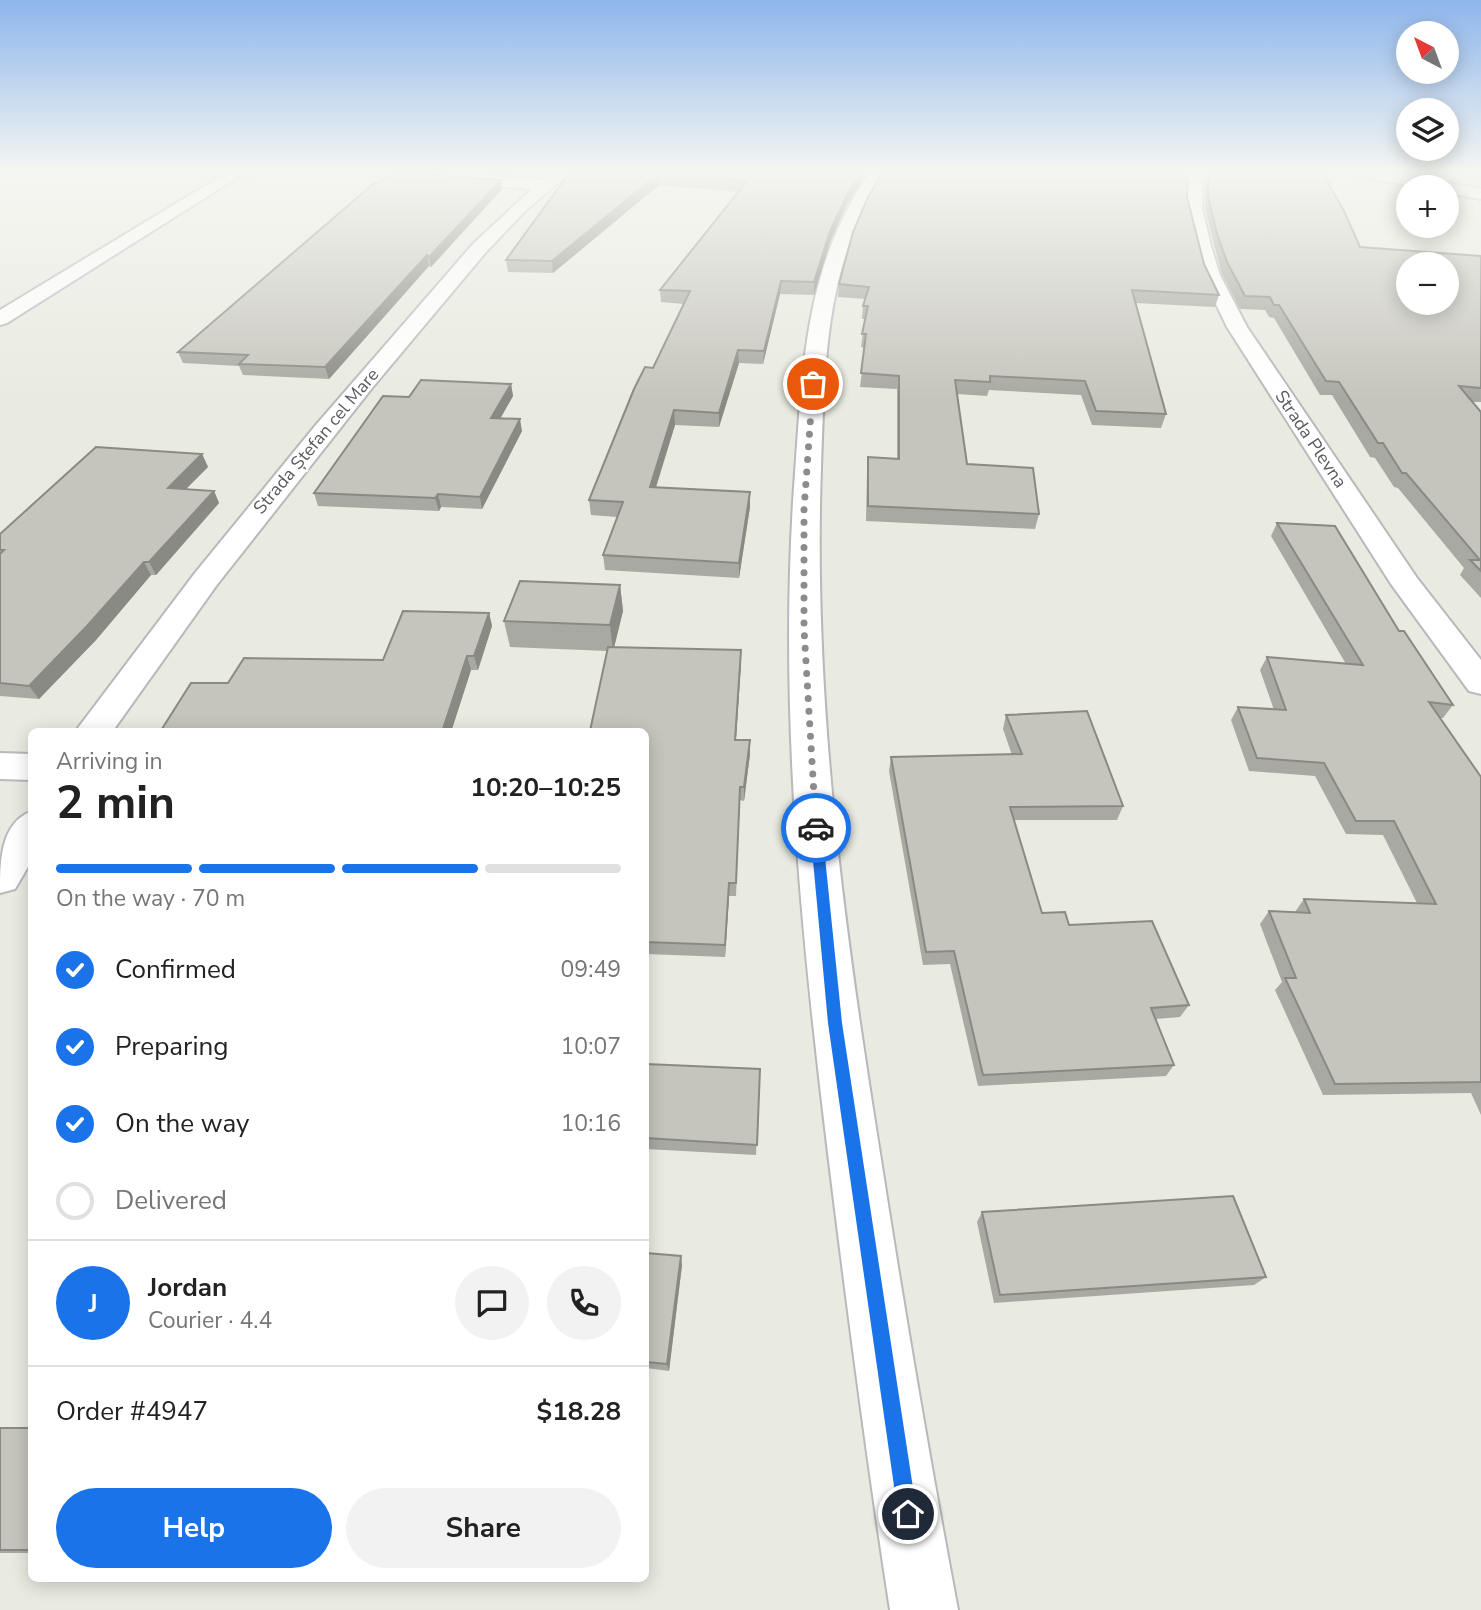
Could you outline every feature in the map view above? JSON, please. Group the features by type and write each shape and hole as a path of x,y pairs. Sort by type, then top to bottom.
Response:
{"street":[{"path":"0,319 117,247"},
{"name":"Strada Ștefan cel Mare","path":"96,728 197,590 293,467 482,247"},
{"path":"838,247 822,298 804,510 804,629 811,771 835,1023 893,1428 924,1610"},
{"name":"Strada Plevna","path":"1202,247 1211,275 1237,327 1406,584 1481,683"},
{"path":"0,766 28,767"},
{"path":"0,877 28,832"}],"building":[{"path":"300,247 438,247 429,257 427,255 325,367 239,364 248,355 178,352"},
{"path":"515,247 569,247 552,261 506,260"},
{"path":"694,247 825,247 814,282 781,281 764,351 738,350 719,413 674,410 650,487 750,492 739,563 603,555 623,502 589,500 634,389 645,367 653,368 690,291 660,290"},
{"path":"849,247 1200,247 1204,264 1219,295 1132,290 1166,414 1096,411 1085,381 990,376 990,382 955,380 967,464 1033,468 1039,514 868,506 868,457 899,459 899,376 861,373 866,334 862,334 868,306 863,306 869,287 839,284"},
{"path":"1222,247 1362,247 1427,252 1396,252 1396,315 1459,315 1459,254 1481,256 1481,388 1459,386 1481,412 1481,571 1470,560 1480,560 1406,473 1402,473 1383,443 1378,443 1339,382 1326,381 1279,305 1274,305 1270,297 1245,296"},
{"path":"421,380 511,384 491,418 520,419 480,497 314,493 383,396 409,397"},
{"path":"96,447 202,454 168,488 214,491 29,686 0,683 0,554 4,550 0,550 0,534"},
{"path":"1277,523 1335,526 1399,631 1404,631 1453,705 1429,702 1481,777 1481,1082 1335,1084 1285,978 1296,978 1269,911 1310,913 1304,899 1436,904 1394,821 1356,821 1324,763 1257,758 1238,707 1286,710 1267,657 1363,665"},
{"path":"520,581 620,585 610,625 504,621"},
{"path":"403,611 489,613 474,656 467,656 443,728 163,728 191,683 228,683 244,658 383,660"},
{"path":"608,647 741,650 735,740 750,740 744,787 740,787 736,883 729,883 725,945 649,942 649,728 591,728"},
{"path":"1087,711 1123,806 1010,807 1042,913 1065,912 1069,925 1152,921 1189,1005 1151,1008 1174,1065 983,1075 954,951 926,952 891,757 1022,754 1006,715"},
{"path":"649,1064 760,1069 757,1145 649,1138"},
{"path":"1233,1196 1266,1277 1000,1295 982,1212"},
{"path":"649,1253 681,1256 667,1364 649,1362"},
{"path":"0,1428 28,1428 28,1550 0,1550"}],"way so far":[{"path":"813,384 804,510 804,629 816,828"}],"route":[{"path":"816,828 835,1023 891,1416 908,1514"}]}
